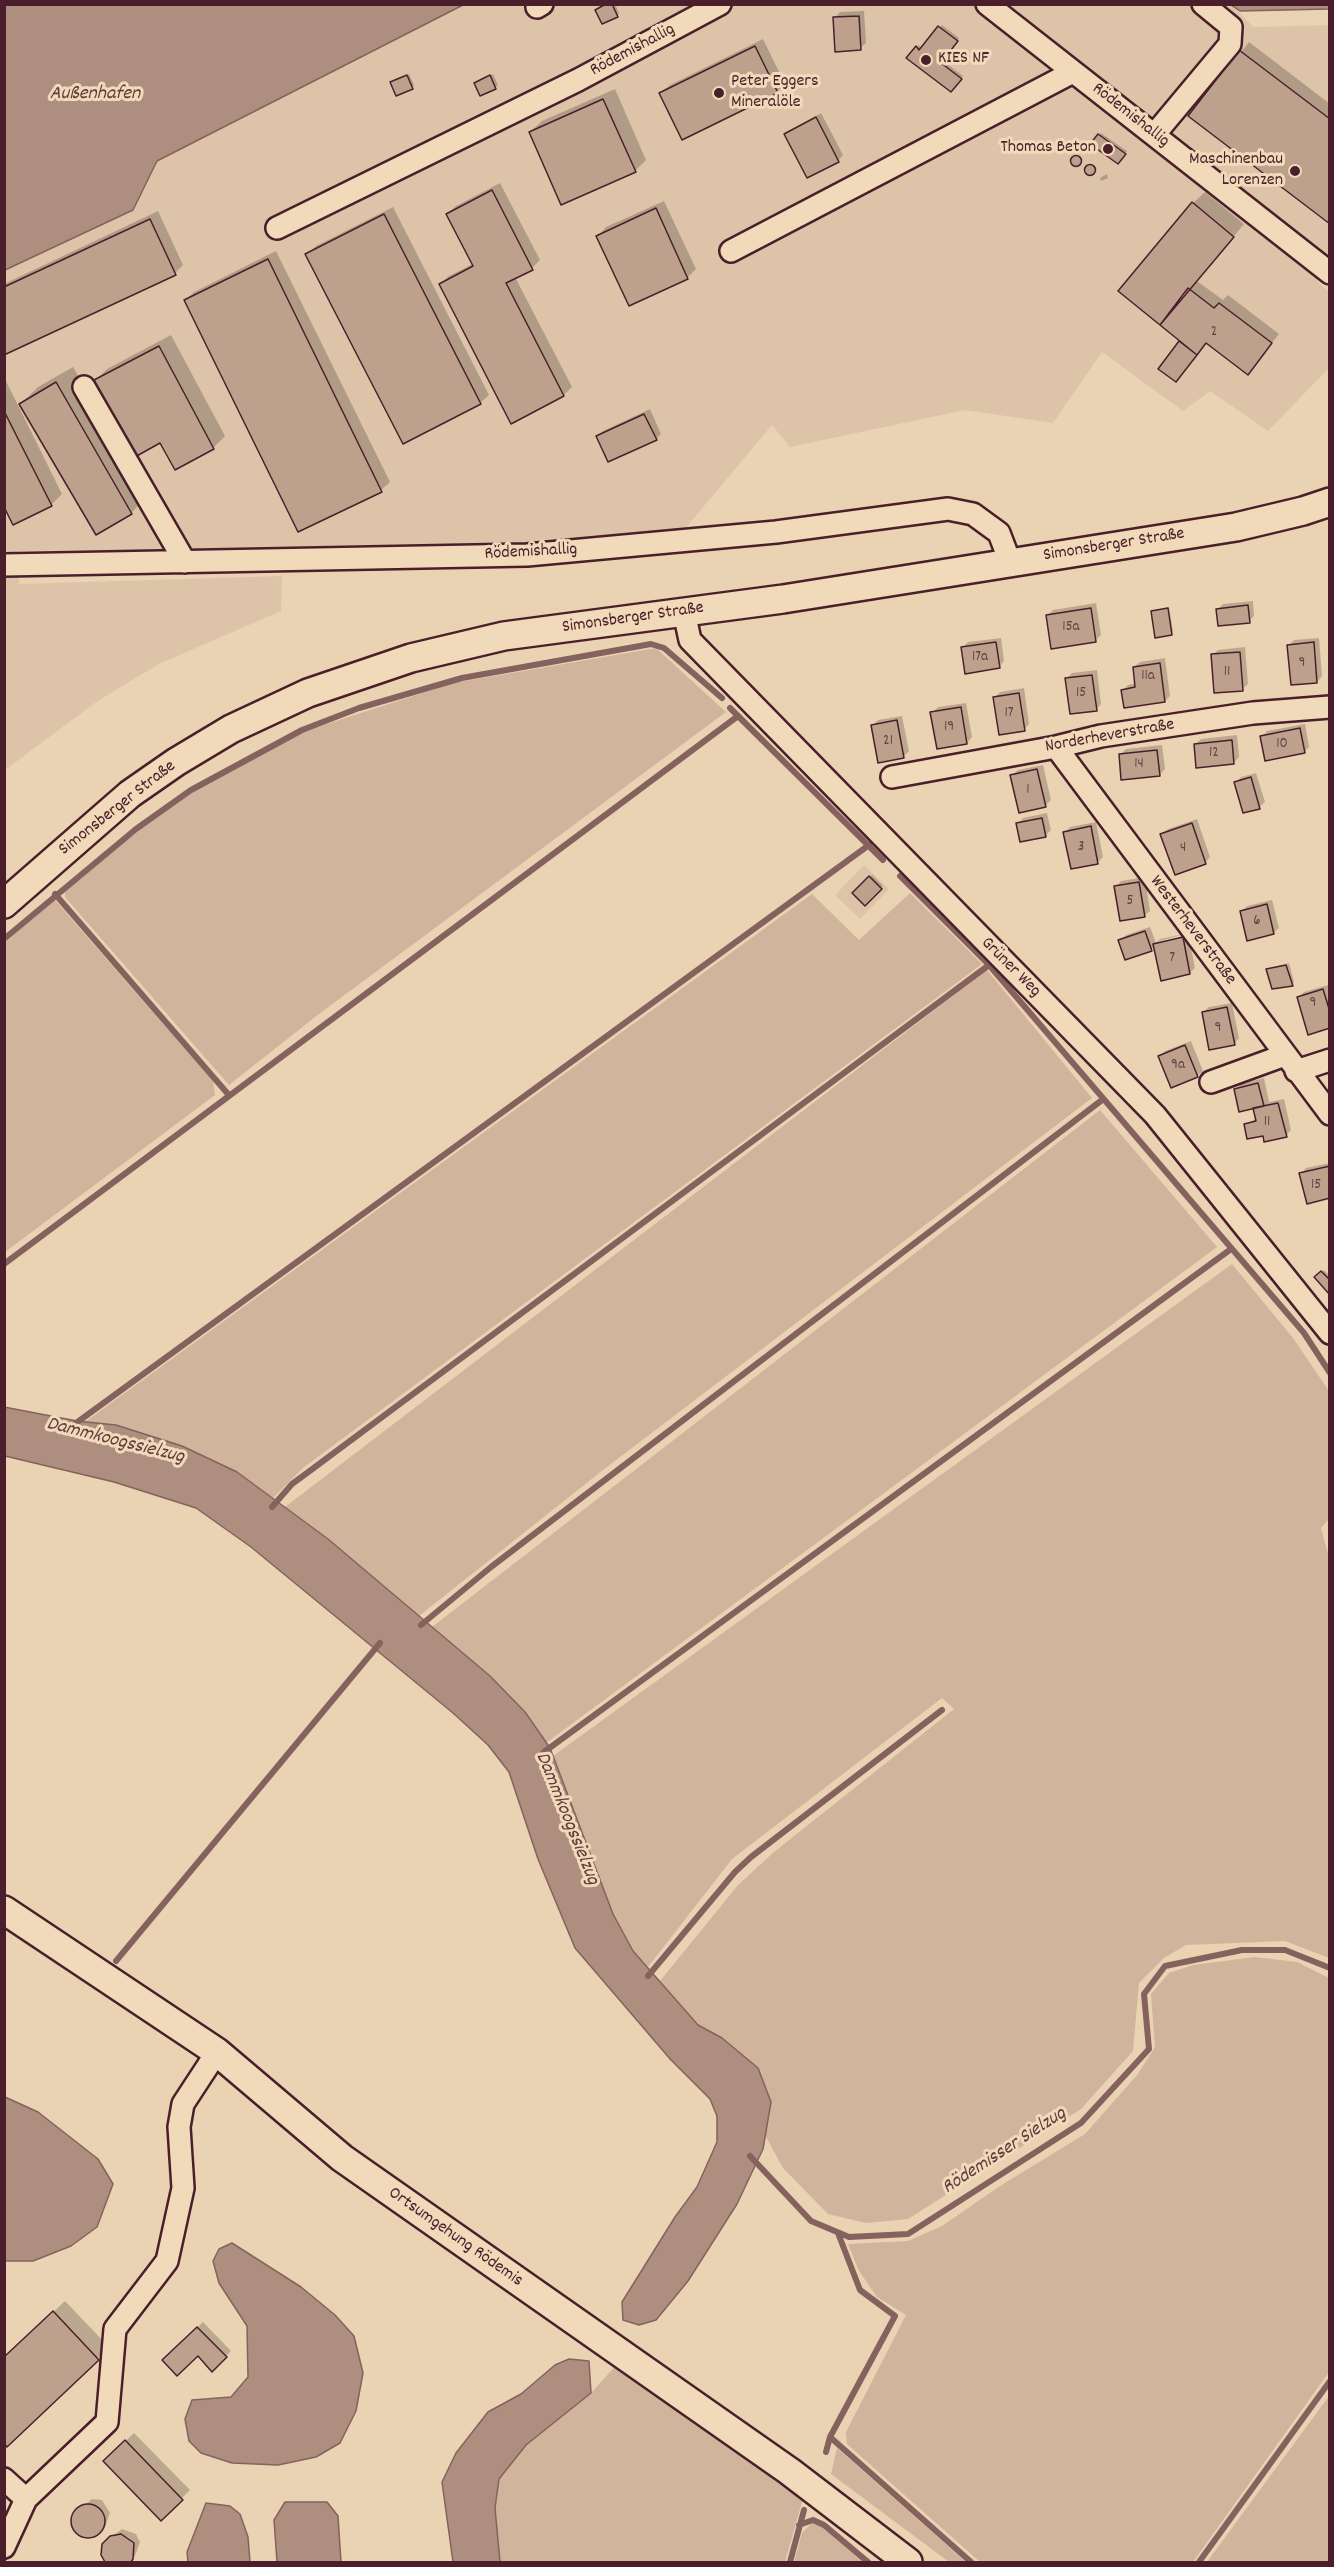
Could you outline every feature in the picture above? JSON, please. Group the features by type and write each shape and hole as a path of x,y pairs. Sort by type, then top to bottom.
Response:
{"main road":[{"name":"Simonsberger Straße","path":"4,904 130,794 176,762 231,729 308,693 411,658 504,636 684,612 1236,527 1304,511 1329,502"},
{"name":"Ortsumgehung Rödemis","path":"4,1910 217,2052 342,2158 789,2471 908,2562"}],"street":[{"name":"Rödemishallig","path":"278,228 578,81 720,4"},
{"name":"Rödemishallig","path":"987,4 1329,273"},
{"path":"1154,135 1230,44 1231,27 1203,4"},
{"path":"731,251 1073,72"},
{"path":"84,387 185,562"},
{"name":"Rödemishallig","path":"13,565 527,555 776,532 948,509 973,514 999,533 1010,562"},
{"name":"Grüner Weg","path":"684,612 690,640 1155,1115 1329,1333"},
{"name":"Norderheverstraße","path":"892,777 1056,747 1101,736 1252,713 1329,707"},
{"name":"Westerheverstraße","path":"1056,747 1329,1114"},
{"path":"1211,1082 1291,1063 1329,1060"},
{"path":"4,2547 26,2499 107,2422 115,2329 167,2261 183,2188 179,2127 183,2104 217,2052"},
{"path":"4,2479 26,2499"}],"shaded area":[{"path":"1231,4 1253,27 1329,25 1329,262 1317,281 1329,292 1329,368 1268,431 1210,391 1183,411 1102,352 1053,423 965,410 790,447 772,425 679,536 515,549 17,551 19,584 282,576 281,611 159,664 99,700 5,770 5,270 133,210 157,161 463,5"},
{"path":"656,648 726,712 319,1014 229,1085 65,897 65,890 126,840 206,783 305,731 454,683"},
{"path":"864,865 889,889 860,919 835,895"},
{"path":"910,893 982,964 303,1468 273,1498 237,1472 85,1422 812,894 859,940"},
{"path":"54,899 213,1081 215,1095 5,1252 5,943"},
{"path":"987,970 1092,1098 603,1470 419,1616 328,1539 285,1507"},
{"path":"1100,1110 1217,1247 546,1743 525,1712 490,1676 432,1627"},
{"path":"1232,1264 1293,1338 1329,1391 1329,1519 1321,1528 1330,1561 1329,1958 1285,1941 1186,1945 1164,1958 1139,1983 1133,2051 1081,2109 908,2219 866,2223 828,2214 783,2168 765,2135 771,2102 722,2038 698,2025 660,1981 738,1885 774,1852 954,1709 942,1698 732,1859 648,1967 633,1951 613,1914 553,1756"},
{"path":"1255,1957 1297,1962 1329,1978 1329,2372 1193,2562 980,2562 847,2444 846,2432 906,2315 877,2297 859,2271 848,2244 908,2241 942,2226 1000,2186 1085,2134 1138,2074 1155,2047 1151,1994 1169,1973 1193,1965"},
{"path":"621,2360 805,2491 785,2562 500,2562 495,2508 498,2479 526,2445 591,2393"},
{"path":"1329,2396 1329,2562 1207,2562"},
{"path":"837,2448 966,2562 949,2562 831,2474"},
{"path":"812,2523 822,2527 865,2562 794,2562 802,2533"}],"water":[{"path":"1329,4 1329,9 1240,11 1231,5"},
{"name":"Außenhafen","path":"4,5 463,5 157,161 133,210 5,270"},
{"name":"Dammkoogssielzug","path":"4,1407 77,1421 116,1425 182,1446 237,1472 328,1539 490,1676 525,1712 550,1748 613,1914 633,1951 698,2025 722,2038 758,2068 771,2102 763,2149 737,2204 688,2281 656,2320 639,2325 623,2320 622,2302 675,2217 697,2187 717,2142 717,2116 710,2099 671,2060 575,1948 538,1859 509,1772 488,1745 453,1713 251,1547 196,1508 114,1482 5,1456"},
{"path":"5,2097 38,2112 98,2159 113,2184 97,2227 71,2246 33,2261 5,2261"},
{"path":"232,2243 301,2287 335,2315 354,2336 363,2373 356,2411 340,2443 316,2457 278,2465 232,2463 201,2453 189,2441 185,2419 192,2400 231,2397 248,2377 247,2326 219,2283 213,2261 219,2249"},
{"path":"569,2359 589,2361 591,2393 526,2445 499,2479 495,2508 500,2562 453,2562 442,2482 456,2453 488,2412 521,2394 555,2365"},
{"path":"285,2502 327,2502 338,2516 341,2562 277,2562 274,2520"},
{"path":"206,2503 230,2506 240,2514 248,2537 250,2562 188,2562 187,2552"}],"building":[{"path":"606,4 612,4 618,17 602,24 595,10"},
{"path":"859,16 861,50 835,52 833,17"},
{"name":"KIES NF","path":"938,26 958,41 941,63 962,79 951,92 906,58 916,46 919,50"},
{"name":"Peter Eggers Mineralöle","path":"755,46 778,93 682,140 659,93"},
{"name":"Maschinenbau Lorenzen","path":"1239,50 1330,119 1330,224 1188,116"},
{"path":"407,75 413,89 396,96 390,82"},
{"path":"490,75 496,89 480,96 474,83"},
{"path":"603,99 636,172 561,205 529,132"},
{"path":"816,117 839,162 807,178 784,134"},
{"name":"Thomas Beton","path":"1098,134 1126,154 1118,164 1090,144"},
{"path":"1076,155 1082,161 1076,167 1070,161"},
{"path":"1090,164 1096,170 1090,176 1084,170"},
{"path":"492,190 533,270 506,283 564,396 511,424 439,284 473,266 446,214"},
{"path":"1192,202 1234,237 1160,325 1118,291"},
{"path":"656,208 688,279 629,306 596,236"},
{"path":"384,214 481,404 403,444 305,254"},
{"path":"150,219 176,275 4,355 4,287"},
{"path":"268,259 382,492 298,532 184,300"},
{"path":"1188,288 1214,308 1219,303 1272,343 1248,375 1206,343 1197,355 1160,325"},
{"path":"1179,341 1197,355 1176,382 1158,369"},
{"path":"159,346 214,449 175,470 160,443 135,457 94,380"},
{"path":"56,382 132,514 96,535 19,404"},
{"path":"4,411 52,506 13,525 4,507"},
{"path":"644,414 657,440 608,462 596,436"},
{"path":"1248,605 1250,623 1218,626 1216,609"},
{"path":"1091,608 1096,642 1051,649 1046,615"},
{"path":"1168,608 1172,635 1155,638 1151,611"},
{"path":"996,642 1000,668 965,674 961,647"},
{"path":"1314,642 1317,683 1291,685 1287,645"},
{"path":"1240,652 1243,691 1214,693 1211,654"},
{"path":"1160,663 1165,702 1124,708 1121,690 1135,687 1133,667"},
{"path":"1092,675 1097,711 1070,714 1065,678"},
{"path":"1019,693 1025,731 999,735 993,697"},
{"path":"961,707 967,744 937,749 930,712"},
{"path":"897,720 904,758 878,763 871,725"},
{"path":"1300,728 1305,753 1265,761 1260,736"},
{"path":"1232,740 1234,764 1196,768 1194,744"},
{"path":"1157,750 1160,776 1121,780 1119,754"},
{"path":"1037,769 1046,807 1019,813 1010,775"},
{"path":"1251,777 1260,809 1243,813 1234,782"},
{"path":"1042,818 1046,837 1020,842 1016,823"},
{"path":"1192,823 1206,864 1175,875 1160,834"},
{"path":"1091,826 1098,864 1071,869 1063,832"},
{"path":"869,876 882,889 865,906 852,893"},
{"path":"1139,882 1145,917 1120,921 1114,886"},
{"path":"1267,904 1274,934 1247,941 1240,911"},
{"path":"1145,931 1152,951 1125,960 1118,940"},
{"path":"1183,937 1190,974 1161,981 1153,944"},
{"path":"1286,965 1293,986 1272,989 1266,969"},
{"path":"1323,989 1330,1012 1330,1028 1308,1035 1297,997"},
{"path":"1227,1007 1235,1045 1209,1050 1202,1012"},
{"path":"1185,1045 1198,1077 1171,1088 1158,1056"},
{"path":"1258,1083 1264,1106 1239,1112 1234,1089"},
{"path":"1278,1103 1287,1137 1264,1142 1263,1136 1247,1139 1244,1124 1256,1121 1253,1108"},
{"path":"1330,1166 1330,1198 1307,1204 1299,1173"},
{"path":"1321,1271 1330,1280 1330,1295 1314,1277"},
{"path":"53,2311 99,2360 7,2447 4,2443 4,2357"},
{"path":"197,2327 227,2357 212,2372 198,2356 177,2376 162,2360"},
{"path":"125,2440 183,2500 161,2521 103,2461"},
{"path":"88,2504 100,2509 105,2521 100,2533 88,2538 76,2533 71,2521 76,2509"},
{"path":"121,2534 134,2543 133,2559 131,2562 105,2562 101,2555 102,2544 110,2536"}],"waterway":[{"path":"4,939 136,829 191,790 302,730 359,708 462,678 651,644 664,648 722,698"},
{"path":"730,708 883,860"},
{"path":"4,1264 738,716"},
{"name":"Dammkoogssielzug","path":"72,1426 869,845"},
{"path":"900,876 989,965 1304,1333 1330,1373"},
{"path":"55,894 228,1094"},
{"path":"272,1507 292,1484 989,965"},
{"path":"421,1625 491,1567 1102,1100"},
{"name":"Dammkoogssielzug","path":"544,1752 1231,1249"},
{"path":"116,1961 380,1643"},
{"path":"648,1976 735,1872 751,1857 942,1710"},
{"name":"Rödemisser Sielzug","path":"750,2156 811,2221 849,2237 908,2234 1081,2123 1149,2049 1144,1994 1165,1966 1242,1950 1285,1950 1330,1968"},
{"path":"838,2233 860,2290 895,2316 830,2437 971,2562"},
{"path":"1199,2562 1330,2381"},
{"path":"826,2452 830,2437"},
{"path":"790,2562 804,2510"},
{"path":"799,2525 813,2520 824,2525 868,2562"}],"place":[{"name":"KIES NF","path":"926,60"},
{"name":"Peter Eggers Mineralöle","path":"719,93"},
{"name":"Thomas Beton","path":"1108,149"},
{"name":"Maschinenbau Lorenzen","path":"1295,171"}]}
